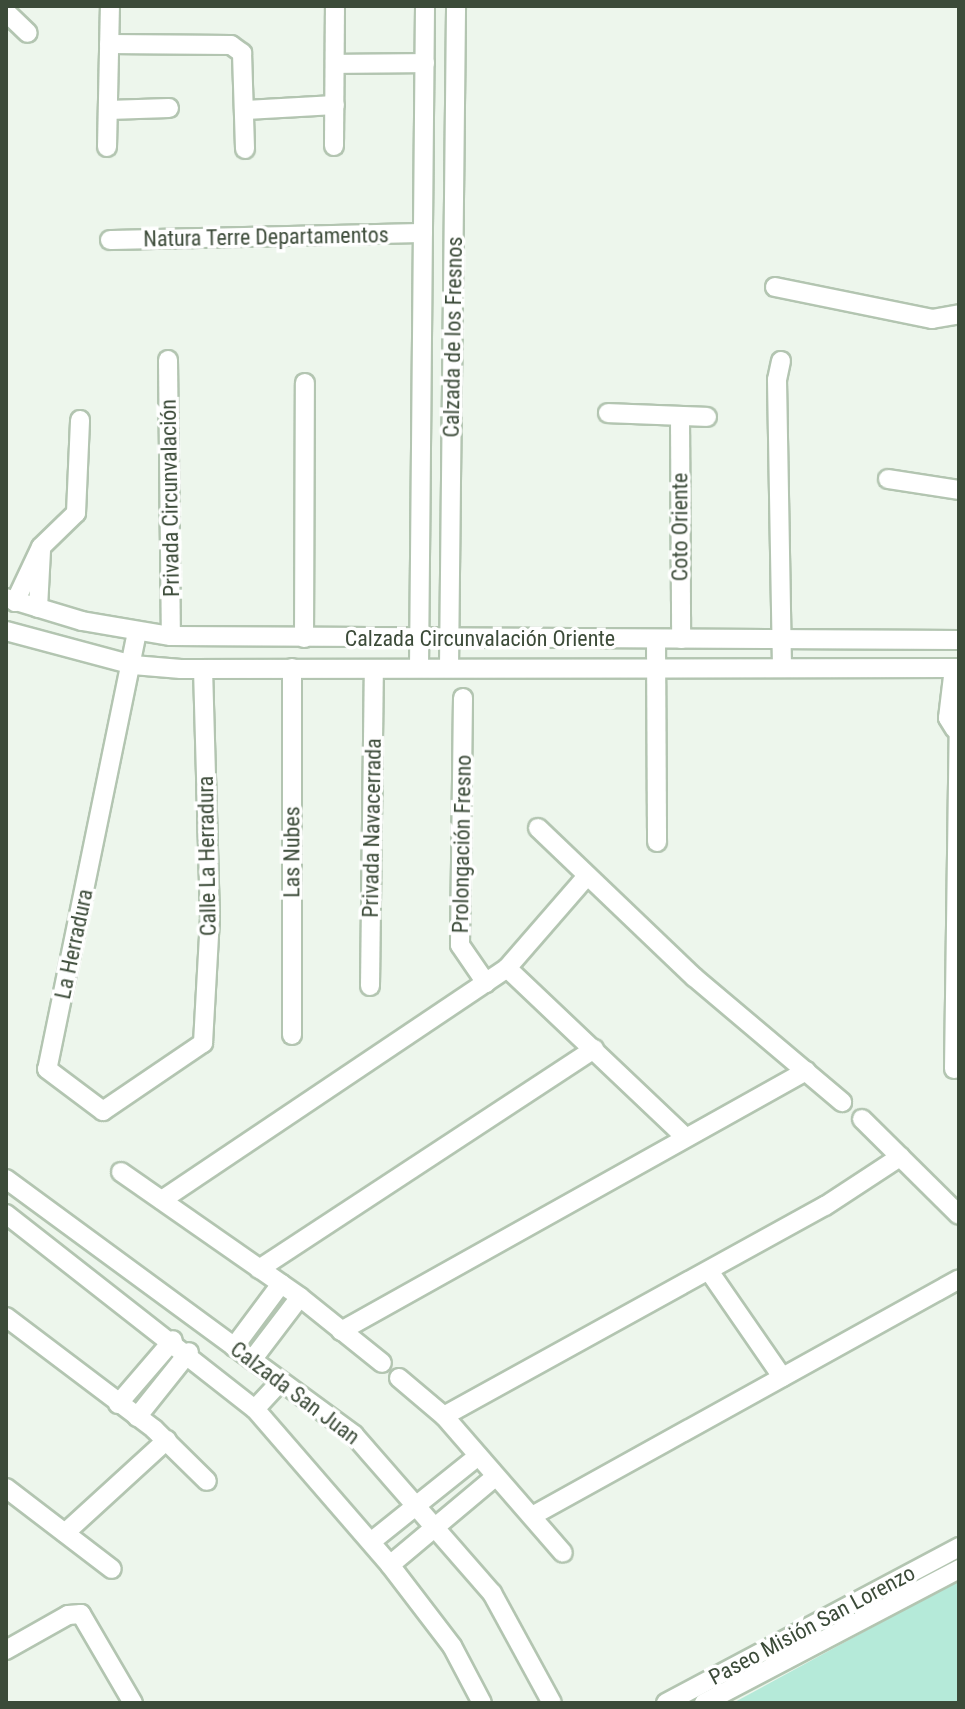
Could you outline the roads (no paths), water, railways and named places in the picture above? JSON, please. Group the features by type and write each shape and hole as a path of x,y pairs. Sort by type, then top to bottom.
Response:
{"street":[{"path":"107,147 110,6"},
{"path":"334,146 335,6"},
{"name":"Calzada de los Fresnos","path":"419,668 425,6"},
{"name":"Calzada de los Fresnos","path":"449,668 456,6"},
{"path":"6,12 28,33"},
{"path":"109,44 231,45 242,53 246,65 245,149"},
{"path":"335,64 425,63"},
{"path":"246,110 335,105"},
{"path":"108,110 169,108"},
{"path":"424,193 454,193"},
{"name":"Natura Terre Departamentos","path":"110,240 423,233"},
{"path":"775,287 932,319 959,314"},
{"name":"Privada Circunvalación","path":"168,360 171,636"},
{"path":"781,361 777,380 782,668"},
{"path":"422,377 452,378"},
{"path":"304,638 305,383"},
{"path":"608,413 707,417"},
{"name":"Coto Oriente","path":"680,416 681,639"},
{"path":"11,600 41,547 76,513 80,420"},
{"path":"888,479 959,490"},
{"path":"38,608 41,547"},
{"name":"Calzada Circunvalación Oriente","path":"11,600 137,632 171,636 959,640"},
{"name":"Calzada Circunvalación Oriente","path":"6,631 133,665 203,669 957,668"},
{"name":"La Herradura","path":"137,632 133,665 47,1069 103,1111 203,1043"},
{"path":"656,640 657,842"},
{"name":"Las Nubes","path":"292,668 292,1035"},
{"path":"954,1069 957,726 948,718 957,668"},
{"name":"Calle La Herradura","path":"203,669 210,919 203,1043"},
{"name":"Privada Navacerrada","path":"370,986 374,670"},
{"name":"Prolongación Fresno","path":"463,698 460,945 486,983"},
{"path":"538,828 694,977 842,1102"},
{"path":"162,1200 507,968 587,876"},
{"path":"507,968 683,1135"},
{"path":"259,1269 594,1049"},
{"path":"341,1331 683,1135 806,1071"},
{"path":"862,1119 959,1215"},
{"path":"444,1416 709,1271 900,1157"},
{"path":"121,1172 300,1297 382,1363"},
{"name":"Calzada San Juan","path":"6,1179 354,1435 437,1525 512,1624 552,1703"},
{"name":"Calzada San Juan","path":"6,1214 189,1352 255,1409 372,1541 452,1646 482,1703"},
{"path":"56,1252 73,1229"},
{"path":"709,1271 782,1377"},
{"path":"532,1516 959,1279"},
{"path":"234,1347 281,1284"},
{"path":"252,1360 300,1297"},
{"path":"6,1317 167,1440 207,1481"},
{"path":"118,1404 173,1340"},
{"path":"137,1417 189,1352"},
{"path":"399,1378 444,1416 563,1553"},
{"path":"255,1409 281,1381"},
{"path":"65,1533 167,1440"},
{"path":"372,1541 478,1456"},
{"path":"390,1565 496,1476"},
{"path":"6,1488 112,1569"},
{"name":"Paseo Misión San Lorenzo","path":"666,1703 959,1547"},
{"name":"Paseo Misión San Lorenzo","path":"704,1703 959,1569"},
{"path":"6,1650 68,1615 81,1614 133,1703"}]}
